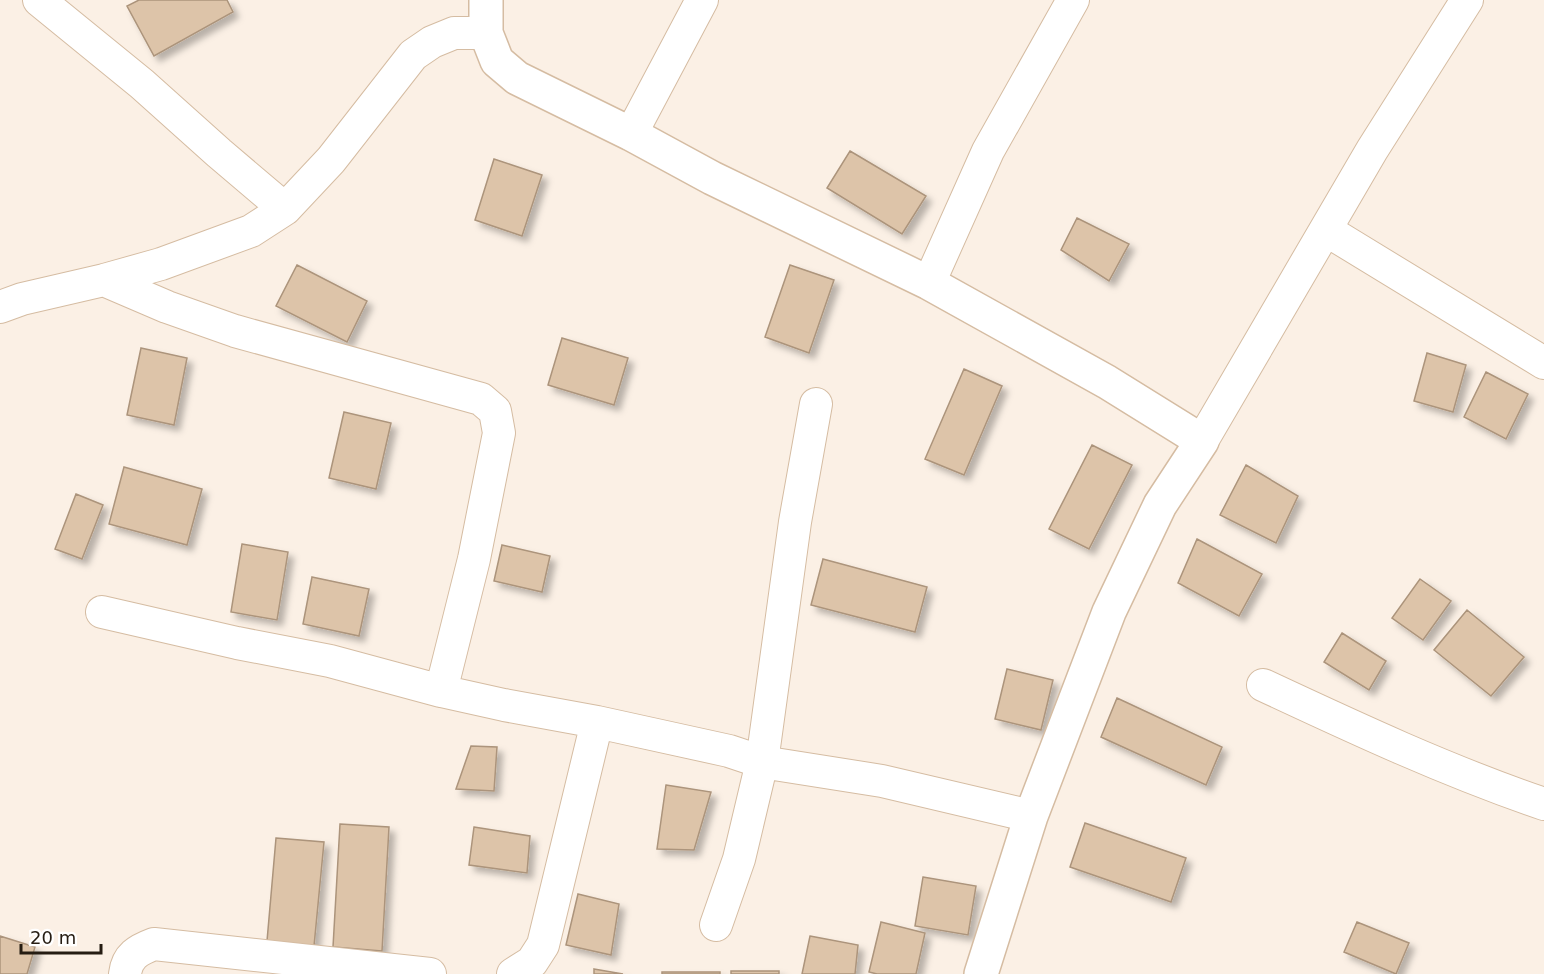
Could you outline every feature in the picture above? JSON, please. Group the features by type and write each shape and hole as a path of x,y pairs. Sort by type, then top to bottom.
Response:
{"street":[{"path":"39,0 142,84 285,209"},
{"path":"486,0 486,33 497,61 517,78 632,134 712,178 929,283 1107,382 1202,441"},
{"path":"632,134 702,0"},
{"path":"929,283 987,151 1073,0"},
{"path":"981,974 1032,816 1108,612 1160,505 1202,441 1372,150 1467,0"},
{"path":"0,307 22,299 161,264 251,231 285,209 330,160 413,55 432,42 454,33 486,33"},
{"path":"1326,230 1544,363"},
{"path":"104,280 167,308 235,331 481,399 495,411 499,433 474,559 441,691"},
{"path":"716,925 739,859 762,762 795,522 816,405"},
{"path":"102,612 237,643 330,661 441,691 504,705 597,722 729,751 762,762 882,781 1032,816"},
{"path":"1263,684 1418,756 1493,787 1544,804"},
{"path":"513,974 532,962 543,945 597,722"},
{"path":"125,974 126,964 138,950 154,944 430,974"}],"building":[{"path":"139,0 227,0 233,12 154,56 127,6"},
{"path":"850,151 926,196 902,234 827,188"},
{"path":"494,159 542,175 522,236 475,220"},
{"path":"1077,218 1129,244 1109,281 1061,250"},
{"path":"297,265 367,301 347,342 276,306"},
{"path":"790,265 834,280 809,353 765,337"},
{"path":"562,338 628,358 614,405 548,385"},
{"path":"141,348 187,358 174,425 127,415"},
{"path":"1427,353 1466,365 1453,412 1414,401"},
{"path":"964,369 1002,386 964,475 925,459"},
{"path":"1486,372 1528,394 1506,439 1464,417"},
{"path":"344,412 391,423 376,489 329,478"},
{"path":"1092,445 1132,465 1089,549 1049,529"},
{"path":"1246,465 1298,496 1276,543 1220,515"},
{"path":"124,467 202,489 187,545 109,524"},
{"path":"76,494 103,505 82,559 55,549"},
{"path":"1197,539 1262,574 1239,616 1178,583"},
{"path":"242,544 288,552 277,620 231,612"},
{"path":"502,545 550,556 542,592 494,581"},
{"path":"823,559 927,587 915,632 811,605"},
{"path":"312,577 369,589 359,636 303,624"},
{"path":"1420,579 1451,601 1423,640 1392,618"},
{"path":"1467,610 1524,657 1491,696 1434,650"},
{"path":"1342,633 1386,661 1369,690 1324,662"},
{"path":"1007,669 1053,680 1041,730 995,719"},
{"path":"1117,698 1222,747 1206,785 1101,737"},
{"path":"471,746 497,747 494,791 456,789"},
{"path":"666,785 711,792 694,850 657,849"},
{"path":"1085,823 1186,858 1171,902 1070,867"},
{"path":"340,824 389,827 382,951 333,947"},
{"path":"474,827 530,836 527,873 469,865"},
{"path":"276,838 324,842 314,946 267,941"},
{"path":"923,877 976,886 968,935 915,926"},
{"path":"578,894 619,904 611,955 566,945"},
{"path":"881,922 925,933 916,974 869,972"},
{"path":"1357,922 1409,943 1396,974 1344,952"},
{"path":"0,936 35,947 27,974 0,974"},
{"path":"810,936 858,945 855,974 802,974"},
{"path":"594,969 623,974 594,974"},
{"path":"731,971 779,971 779,974 731,974"},
{"path":"662,972 720,972 720,974 662,974"}]}
